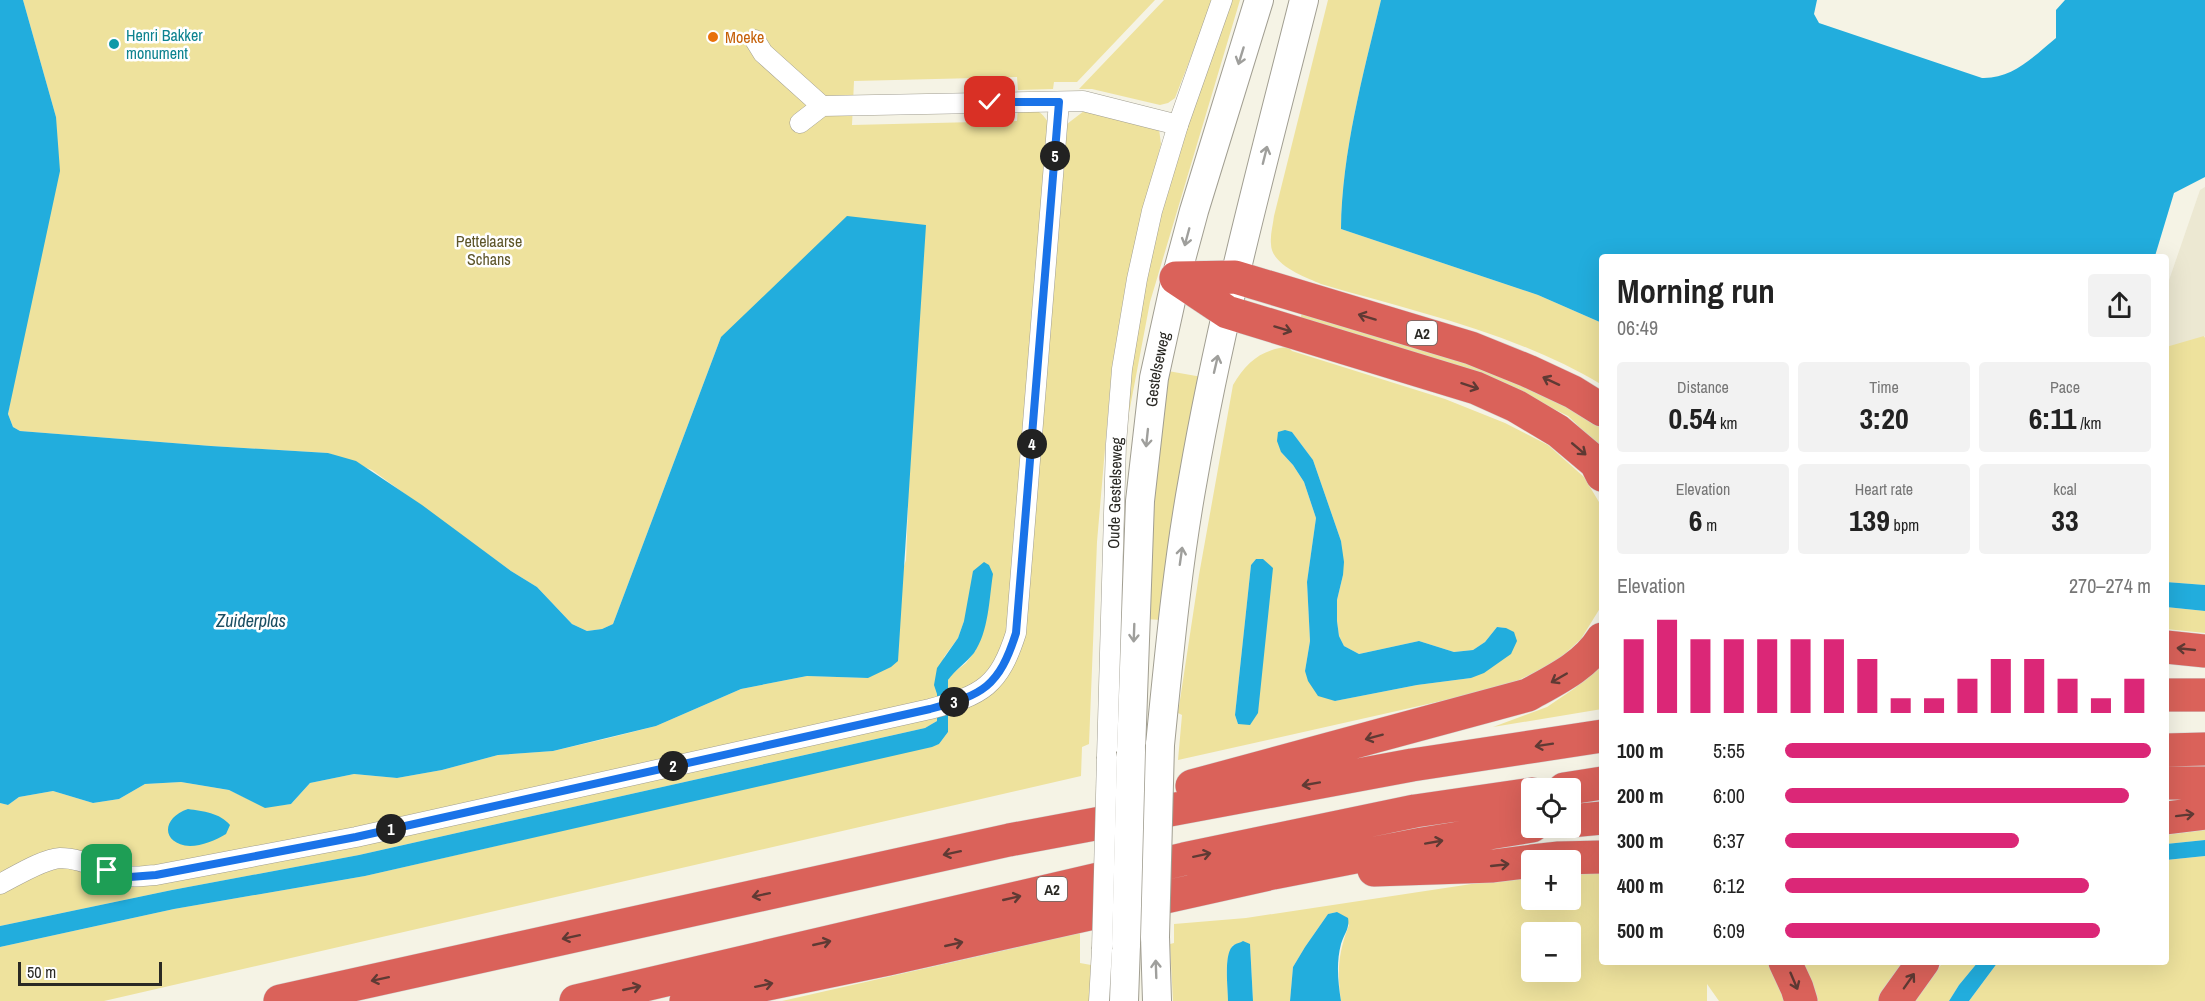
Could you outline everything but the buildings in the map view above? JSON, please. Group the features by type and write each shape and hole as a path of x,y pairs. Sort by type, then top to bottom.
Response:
{"highway":[{"path":"1176,278 1235,277"},
{"name":"A2","path":"1235,277 1471,348 1528,370 1573,392 1599,408"},
{"path":"1176,278 1227,312"},
{"name":"A2","path":"1227,312 1486,392 1516,406 1558,431 1596,464 1599,470"},
{"path":"1009,840 1195,786 1528,695 1566,674 1595,650 1599,644"},
{"path":"2169,647 2205,651"},
{"path":"2169,695 2205,694"},
{"path":"280,1001 1009,840 1412,765 1599,736"},
{"path":"2169,750 2205,749"},
{"path":"1581,786 1599,783"},
{"path":"2169,783 2205,783"},
{"name":"A2","path":"576,1001 1184,859 1415,811 1521,796"},
{"path":"2169,818 2205,813"},
{"path":"1581,820 1599,818"},
{"name":"A2","path":"686,1001 1273,873 1422,844 1521,828"},
{"name":"A2","path":"1581,857 1599,857"},
{"name":"A2","path":"1273,873 1493,866 1521,862"},
{"path":"1786,965 1801,1001"},
{"path":"1895,1001 1921,965"}],"main road":[{"name":"Gestelseweg","path":"1124,1001 1114,946 1119,754 1140,501 1154,378 1176,278 1198,197 1259,0"},
{"path":"1157,1001 1155,937 1161,746 1173,614 1192,481 1235,277 1304,0"}],"street":[{"name":"Oude Gestelseweg","path":"1119,754 1116,444 1122,369 1137,279 1152,210 1178,125 1222,0"},
{"path":"755,40 763,52 822,106"},
{"path":"800,123 822,106 1083,101 1178,125"},
{"path":"0,884 33,867 58,858 85,860 130,877 156,875 356,837 930,709 978,694 996,677 1009,657 1016,633 1059,102"},
{"path":"1099,1001 1114,946"}],"shaded area":[{"path":"2205,187 2205,336 2169,352 2169,280 2200,190"}],"green space":[{"name":"Pettelaarse Schans","path":"23,0 1155,0 1077,82 1054,82 1053,89 1018,90 1017,77 854,81 852,125 1017,121 1018,108 1035,110 1042,114 1048,122 1018,526 1004,653 992,671 969,689 948,696 948,680 976,650 964,621 958,638 944,657 937,700 355,831 129,870 86,856 0,878 0,803 8,805 19,797 53,791 93,803 119,799 145,784 181,782 229,790 265,807 291,804 310,783 354,774 397,778 442,770 498,755 553,751 656,726 741,689 807,676 868,678 906,560 908,508 721,337 613,624 602,629 587,631 572,624 537,587 511,571 372,470 328,453 20,431 13,427 8,414 56,117"},
{"path":"1164,0 1213,0 1175,98 1160,105 1092,89 1079,89"},
{"path":"1226,0 1240,0 1150,302 1125,434 1127,370 1152,238"},
{"path":"1328,0 1381,0 1349,142 1341,229 1538,295 1599,322 1599,383 1535,351 1500,338 1306,278 1283,264 1272,251 1271,234"},
{"path":"1084,111 1159,129 1161,144 1127,277 1112,367 1097,542 1089,744 1082,747 1081,776 104,1001 0,1001 0,947 174,909 365,876 939,744 948,732 947,713 1014,659 1063,137 1067,124"},
{"path":"1302,312 1460,358 1599,421 1599,446 1568,416 1519,392 1300,321"},
{"path":"2204,336 2205,338 2205,585 2169,582 2169,346"},
{"path":"1288,347 1292,351 1445,399 1505,423 1548,445 1584,477 1599,502 1599,610 1581,639 1556,662 1519,680 1468,695 1178,760 1182,715 1178,713 1199,575 1233,385 1255,358 1270,351","holes":["1292,432 1313,460 1341,541 1343,575 1337,600 1337,621 1339,636 1344,646 1359,654 1419,641 1454,652 1473,650 1485,642 1497,627 1506,628 1471,678 1417,685 1335,701 1305,671 1310,641 1307,582 1316,518 1304,482 1281,452","1256,559 1238,724 1235,715 1251,565"]},
{"path":"1168,371 1202,377 1161,620 1146,619 1151,514"},
{"path":"2169,607 2205,611 2205,633 2169,629"},
{"path":"1599,665 1599,709 1493,727 1547,707 1575,688"},
{"path":"937,716 937,721 925,728 359,855 172,890 0,926 0,891 50,869 82,868 105,877"},
{"path":"2205,830 2205,840 2169,844 2169,835"},
{"path":"2205,856 2205,1001 1969,1001 1996,965 2169,965 2169,860"},
{"path":"1599,872 1599,965 1769,965 1784,1001 1719,1001 1707,984 1707,1001 1341,1001 1339,963 1349,925 1337,912 1328,914 1293,967 1290,1001 1253,1001 1250,944 1233,945 1230,951 1227,965 1228,1001 1173,1001 1170,944 1174,943 1174,924 1246,918 1498,880 1521,879 1521,910 1581,910 1581,874"},
{"path":"1080,933 1080,963 1091,965 1090,1001 782,1001"},
{"path":"1796,965 1906,965 1885,1001 1809,1001"},
{"path":"1941,965 1976,965 1949,1001 1914,1001"}],"water":[{"name":"Zuiderplas","path":"0,0 23,0 56,117 60,171 8,414 13,427 20,431 328,453 356,461 537,587 572,624 587,631 602,629 613,624 721,337 847,216 926,225 898,661 868,678 807,676 741,689 656,726 553,751 498,755 442,770 397,778 354,774 310,783 291,804 265,808 229,790 181,782 145,784 119,799 93,803 53,791 19,797 8,805 0,803"},
{"path":"1381,0 1817,0 1814,14 1819,23 1982,78 2004,75 2013,71 2056,38 2056,10 2065,0 2205,0 2205,177 2174,193 2156,254 1599,254 1599,322 1538,295 1341,229 1349,142"},
{"path":"1285,430 1292,432 1313,460 1341,541 1344,562 1337,600 1337,621 1339,636 1344,646 1359,654 1419,641 1454,652 1473,650 1485,642 1497,627 1514,632 1517,641 1511,654 1484,673 1471,678 1417,685 1335,701 1318,696 1308,681 1305,671 1310,641 1307,582 1316,518 1304,482 1281,452 1277,441 1278,432"},
{"path":"1256,559 1263,559 1273,568 1258,713 1250,725 1238,724 1235,715 1251,565"},
{"path":"984,562 989,565 993,574 986,625 974,653 948,680 948,732 939,744 932,747 365,876 174,909 0,947 0,926 172,890 359,855 925,728 937,721 937,694 934,685 937,668 958,638 964,621 973,571"},
{"path":"2169,582 2205,585 2205,611 2169,607"},
{"path":"188,809 211,813 226,821 230,825 226,834 195,846 174,841 168,830 169,824 179,813"},
{"path":"2205,840 2205,856 2169,860 2169,844"},
{"path":"1337,912 1348,918 1338,958 1341,1001 1290,1001 1293,967 1328,914"},
{"path":"1243,941 1250,944 1253,1001 1228,1001 1228,955 1234,945"},
{"path":"1976,965 1996,965 1969,1001 1949,1001"}],"place":[{"name":"Moeke","path":"713,37"},
{"name":"Henri Bakker monument","path":"114,44"}],"route":[{"path":"107,870 130,877 156,875 356,837 930,709 978,694 996,677 1009,657 1016,633 1059,102 990,102"}]}
